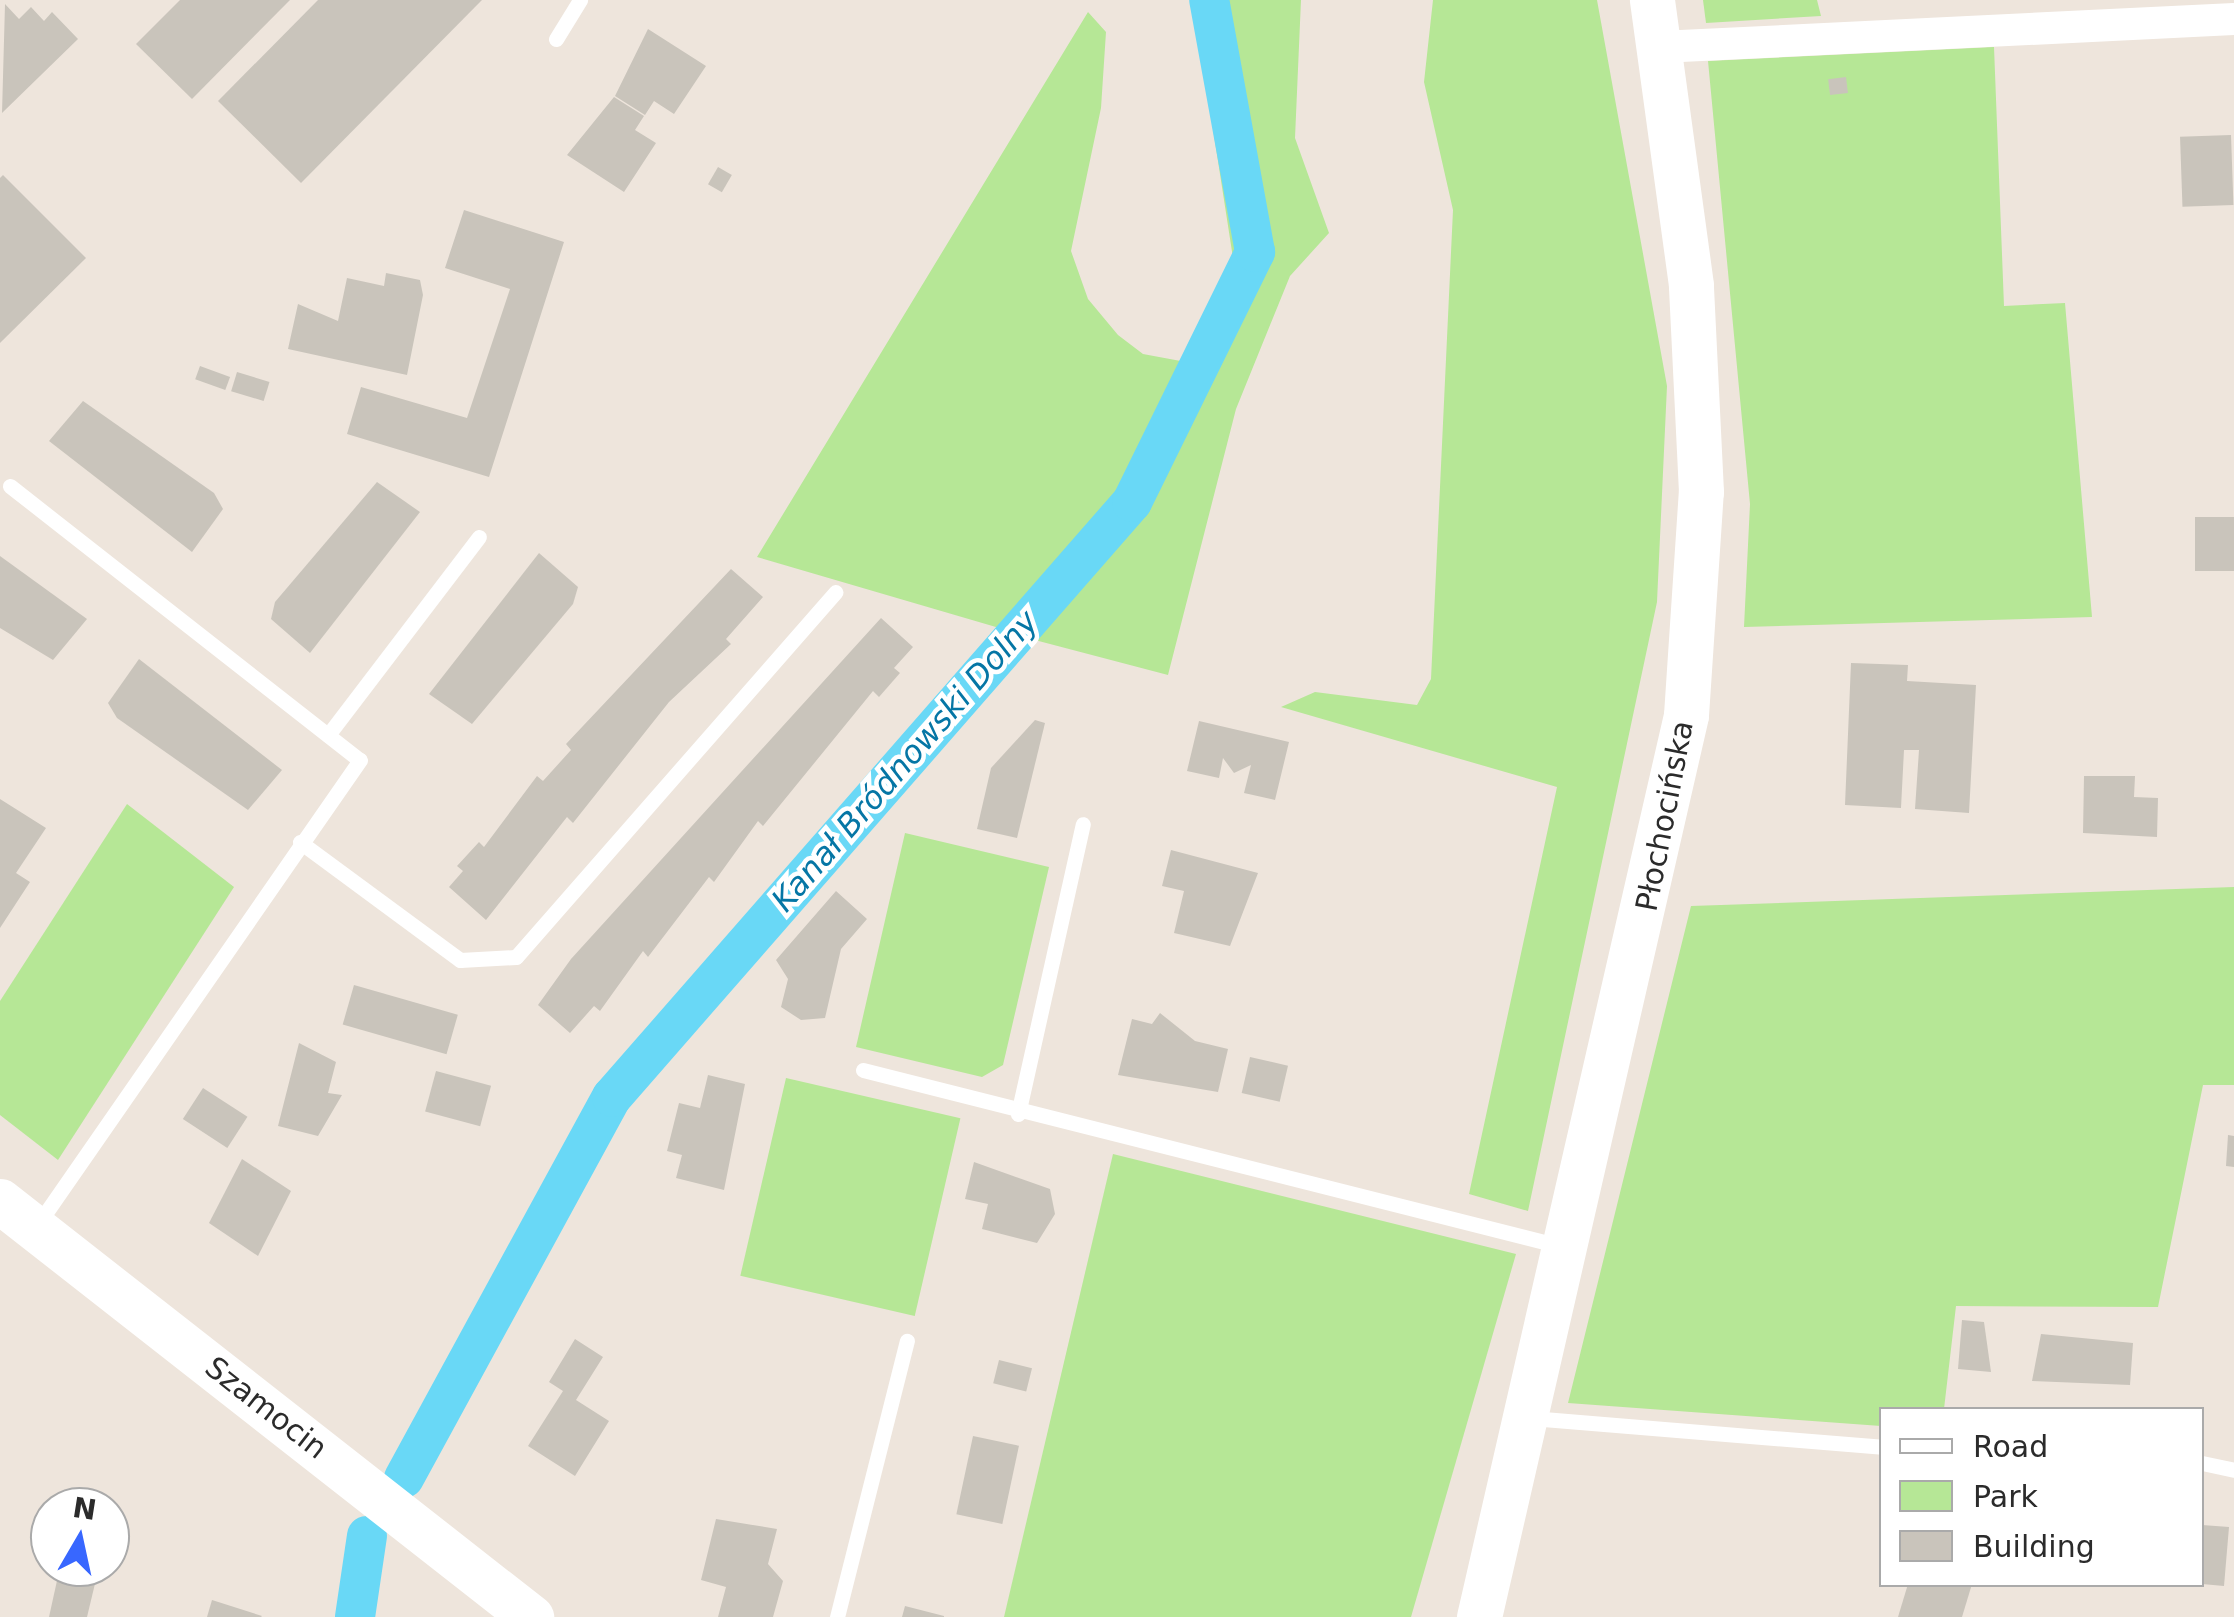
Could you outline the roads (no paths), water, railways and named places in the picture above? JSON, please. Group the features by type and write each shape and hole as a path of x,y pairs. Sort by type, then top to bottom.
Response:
{"main road":[{"name":"Płochocińska","path":"1480,1617 1564,1247 1654,882 1696,606 1701,492 1691,285 1652,0"},
{"name":"Szamocin","path":"0,1200 531,1617"}],"street":[{"path":"1660,47 2234,19"}],"lane":[{"path":"556,38 580,0"},
{"path":"10,486 360,760 36,1227"},
{"path":"328,736 480,537"},
{"path":"300,842 460,960 516,958 835,592"},
{"path":"1018,1114 1084,824"},
{"path":"863,1070 1018,1114 1564,1247"},
{"path":"837,1617 907,1342"},
{"path":"1527,1417 1879,1447"},
{"path":"2204,1463 2234,1470"}],"waterway":[{"name":"Kanał Bródnowski Dolny","path":"404,1478 612,1097 1132,502 1255,252 1209,0"},
{"name":"Kanał Bródnowski Dolny","path":"355,1617 367,1536"}]}
